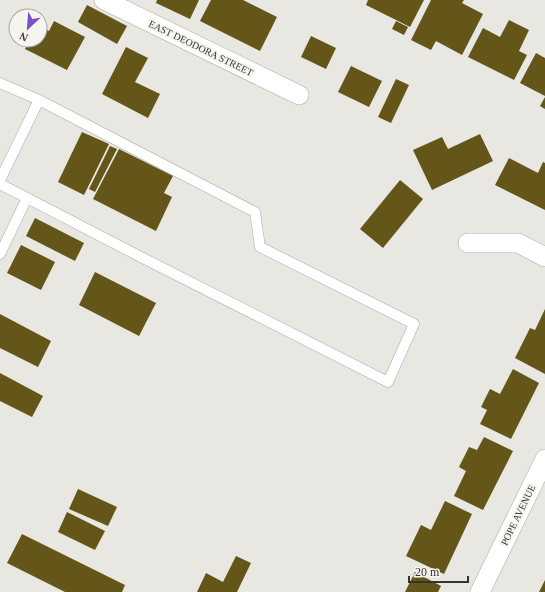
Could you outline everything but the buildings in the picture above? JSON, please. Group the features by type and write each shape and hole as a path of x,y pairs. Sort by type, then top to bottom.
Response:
{"street":[{"name":"EAST DEODORA STREET","path":"104,0 299,96"},
{"path":"468,243 518,243 545,257"},
{"name":"POPE AVENUE","path":"480,592 545,459"}],"lane":[{"path":"0,83 39,100 255,212 260,247 414,324 388,382 0,184"},
{"path":"0,180 39,100"},
{"path":"0,254 28,198"}]}
